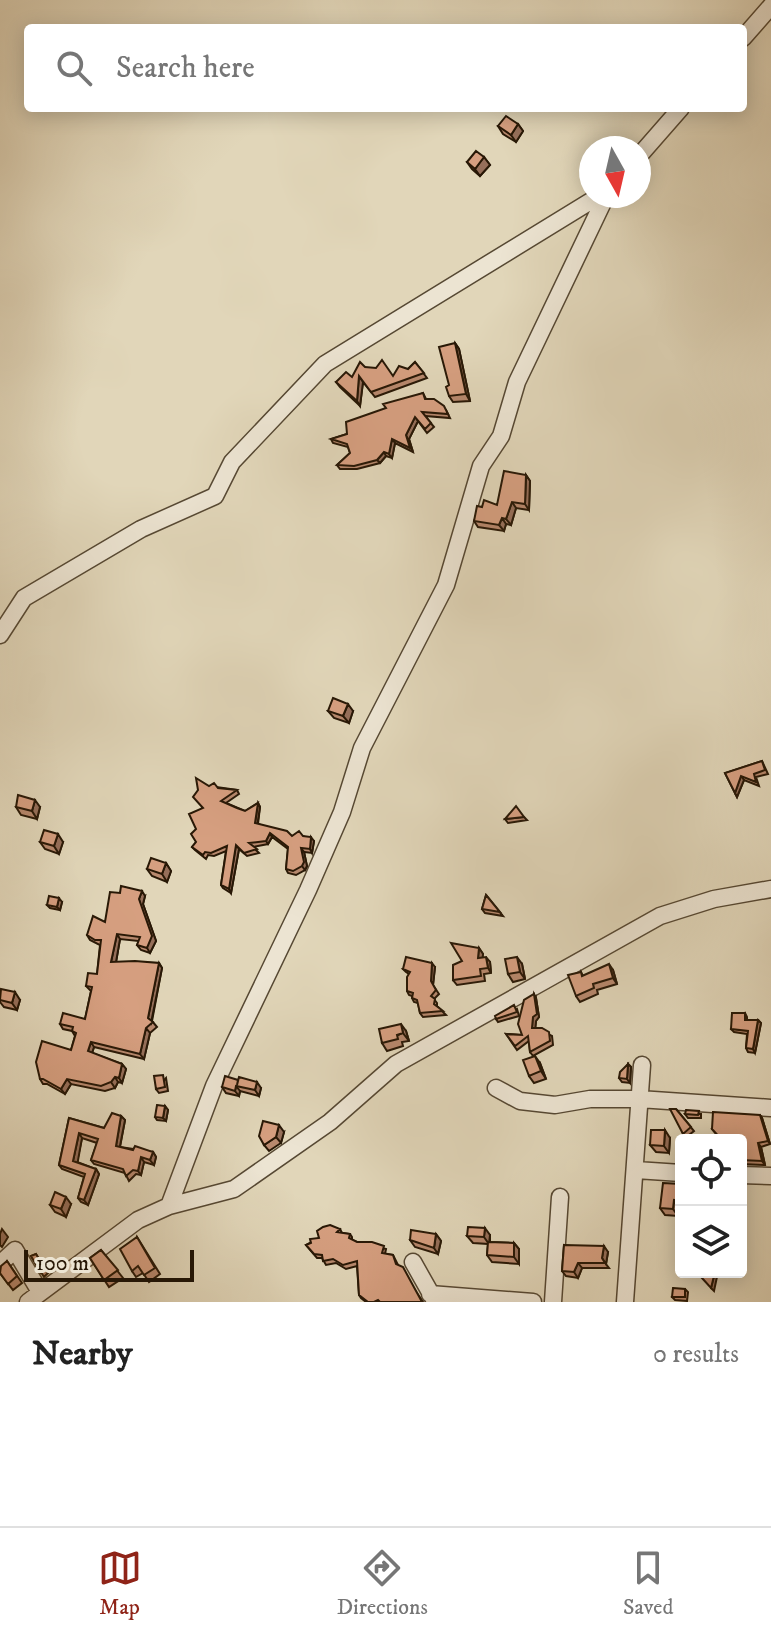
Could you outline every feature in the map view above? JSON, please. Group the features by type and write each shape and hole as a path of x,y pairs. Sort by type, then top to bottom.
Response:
{"street":[{"path":"747,33 771,6"},
{"path":"651,142 678,112"},
{"path":"0,635 24,598 141,529 215,496 232,462 325,364 579,208"},
{"path":"169,1206 214,1086 342,812 362,748 446,585 481,466 501,436 517,382 600,208"},
{"path":"0,1264 15,1250 34,1297 138,1220 169,1206 234,1189 330,1122 396,1064 660,916 714,899 771,889"},
{"path":"625,1302 642,1065"},
{"path":"496,1088 520,1101 555,1105 590,1099 639,1099 771,1108"},
{"path":"636,1170 675,1173"},
{"path":"747,1175 771,1176"},
{"path":"553,1302 560,1197"},
{"path":"413,1262 433,1298 533,1302"}],"building":[{"path":"506,116 518,124 511,135 498,126"},
{"path":"476,151 484,157 475,169 467,162"},
{"path":"455,343 466,394 449,396 439,347"},
{"path":"382,360 393,376 399,366 408,369 415,362 424,373 371,392 359,376 357,401 336,382 346,372 352,377 360,362 365,367 376,368"},
{"path":"423,393 425,399 434,399 444,406 448,414 422,412 431,423 425,429 415,417 406,435 410,448 392,439 389,454 384,452 377,460 354,466 337,465 350,453 347,444 331,439 347,434 346,422 386,408 383,404"},
{"path":"504,471 526,475 525,504 512,502 506,519 502,518 499,525 474,521 477,506 482,507 484,500 497,505"},
{"path":"333,698 348,704 343,716 328,711"},
{"path":"762,761 765,770 754,774 756,782 741,776 735,793 725,773"},
{"path":"196,778 209,786 214,783 218,788 237,790 221,801 237,808 245,811 258,803 255,823 287,831 292,836 299,831 303,836 311,837 310,849 301,848 302,866 293,871 286,869 288,847 270,833 266,841 249,843 257,849 244,853 236,845 229,889 221,885 227,846 203,855 192,847 196,842 191,834 196,829 189,814 203,808 193,797 198,790"},
{"path":"18,795 35,800 32,811 16,807"},
{"path":"516,806 524,817 505,819"},
{"path":"44,830 58,834 54,846 40,842"},
{"path":"151,858 166,863 162,874 147,869"},
{"path":"121,886 142,891 139,899 152,936 147,948 137,945 140,937 117,934 111,962 159,963 148,1018 153,1022 146,1028 140,1054 91,1042 88,1051 122,1064 119,1078 115,1077 101,1086 67,1079 61,1089 40,1079 36,1062 42,1041 71,1050 76,1033 72,1031 73,1027 60,1024 63,1013 85,1019 92,987 86,986 88,973 97,974 101,940 87,935 93,916 105,922 110,892 120,893"},
{"path":"486,895 500,912 482,909"},
{"path":"49,896 59,898 57,907 47,905"},
{"path":"451,943 479,948 478,958 486,957 488,968 480,969 481,976 453,980 453,965 462,961"},
{"path":"406,957 432,963 431,981 436,990 431,996 435,999 434,1004 443,1011 420,1013 417,1000 412,998 413,993 407,991 410,972 403,969"},
{"path":"517,957 520,972 508,974 505,959"},
{"path":"609,964 613,978 593,984 594,988 576,996 568,975 581,972 582,976"},
{"path":"1,989 15,992 12,1003 0,1000"},
{"path":"534,994 537,1014 533,1017 532,1028 549,1032 550,1041 530,1052 528,1036 515,1046 506,1034 522,1035 518,1024 524,1000"},
{"path":"514,1005 517,1012 496,1019 495,1016"},
{"path":"732,1013 745,1013 745,1020 758,1020 753,1049 746,1048 748,1031 731,1029"},
{"path":"401,1024 403,1033 397,1035 398,1039 382,1043 379,1029"},
{"path":"535,1056 541,1071 529,1076 523,1060"},
{"path":"628,1064 627,1079 619,1078 620,1072"},
{"path":"163,1075 165,1087 156,1089 154,1076"},
{"path":"225,1076 238,1080 237,1085 239,1077 257,1082 255,1090 236,1086 235,1091 222,1087"},
{"path":"157,1105 165,1106 163,1118 155,1117"},
{"path":"670,1109 676,1109 691,1127 683,1134"},
{"path":"686,1110 699,1111 698,1115 685,1114"},
{"path":"713,1112 760,1115 768,1141 758,1143 762,1161 747,1160 747,1134 717,1134 712,1129"},
{"path":"112,1113 121,1116 116,1146 133,1150 135,1146 153,1152 150,1160 141,1157 138,1171 133,1170 126,1176 123,1169 91,1160 98,1139 79,1133 73,1161 96,1169 84,1200 78,1198 85,1174 59,1165 69,1118 104,1128"},
{"path":"263,1121 279,1125 276,1137 264,1145 259,1136"},
{"path":"651,1130 665,1130 664,1146 650,1145"},
{"path":"663,1183 675,1184 673,1209 660,1208"},
{"path":"55,1192 66,1197 61,1209 50,1205"},
{"path":"330,1225 340,1229 337,1232 350,1234 349,1238 357,1242 384,1246 382,1253 393,1255 396,1264 403,1267 422,1302 368,1302 359,1295 357,1261 343,1265 333,1259 323,1261 322,1255 314,1254 306,1245 311,1243 310,1239 319,1238 317,1231"},
{"path":"468,1227 485,1228 484,1237 467,1236"},
{"path":"411,1230 436,1234 434,1248 410,1240"},
{"path":"137,1237 155,1268 144,1275 138,1266 132,1271 120,1249"},
{"path":"488,1242 514,1243 514,1257 487,1255"},
{"path":"564,1245 604,1246 602,1258 605,1263 578,1263 574,1272 562,1271"},
{"path":"101,1250 118,1270 104,1280 90,1258"},
{"path":"36,1254 45,1270 41,1273 31,1256"},
{"path":"7,1261 17,1276 8,1284 0,1273 1,1266"},
{"path":"702,1278 714,1278 711,1288"},
{"path":"673,1288 685,1289 685,1297 672,1297"}]}
